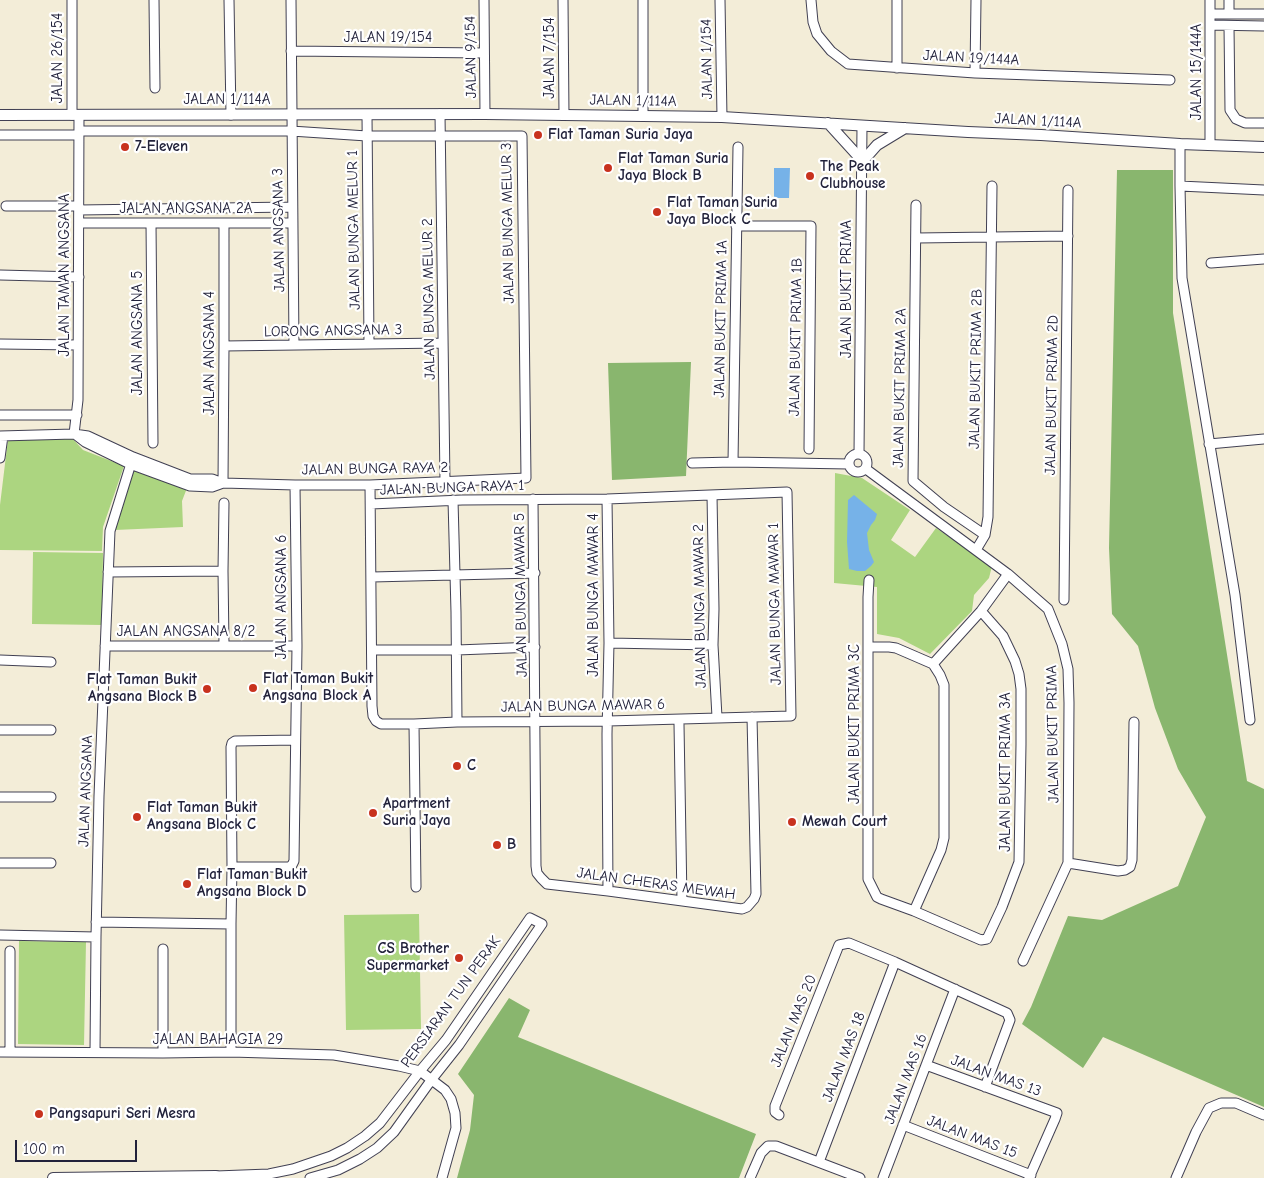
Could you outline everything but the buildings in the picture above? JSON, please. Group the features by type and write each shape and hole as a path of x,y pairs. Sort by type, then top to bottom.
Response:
{"street":[{"name":"JALAN 26/154","path":"72,0 75,115"},
{"path":"154,0 155,88"},
{"path":"228,0 230,115"},
{"name":"JALAN ANGSANA 3","path":"291,0 294,345"},
{"name":"JALAN 9/154","path":"484,0 485,114"},
{"name":"JALAN 7/154","path":"563,0 564,115"},
{"path":"643,0 643,116"},
{"name":"JALAN 1/154","path":"720,0 722,117"},
{"name":"JALAN 19/144A","path":"811,0 813,22 817,34 831,51 848,64 975,73 1170,80"},
{"path":"897,0 897,68"},
{"path":"975,73 976,0"},
{"name":"JALAN 15/144A","path":"1210,0 1210,144"},
{"path":"1229,0 1229,14"},
{"path":"1210,14 1264,14"},
{"path":"1210,26 1264,26"},
{"path":"1229,26 1230,110 1236,119 1245,123 1264,123"},
{"name":"JALAN 19/154","path":"291,51 484,53"},
{"name":"JALAN BUNGA MELUR 1","path":"367,114 369,344"},
{"name":"JALAN BUNGA MELUR 2","path":"440,114 445,482"},
{"name":"JALAN 1/114A","path":"0,116 485,114 722,117 1180,144 1264,147"},
{"name":"JALAN TAMAN ANGSANA","path":"74,434 77,415 79,223 79,133 75,115"},
{"path":"828,124 862,162 877,145 905,128"},
{"name":"JALAN BUKIT PRIMA","path":"859,454 862,126"},
{"name":"JALAN BUNGA MELUR 3","path":"0,135 292,131 367,136 522,136 526,478"},
{"path":"1180,144 1182,278 1235,595 1250,720"},
{"name":"JALAN BUKIT PRIMA 1A","path":"733,462 738,147"},
{"name":"JALAN BUKIT PRIMA 2B","path":"976,550 985,535 988,507 992,186"},
{"path":"1180,186 1264,190"},
{"name":"JALAN BUKIT PRIMA 2D","path":"1064,600 1068,190"},
{"name":"JALAN BUKIT PRIMA 2A","path":"916,205 913,481 944,507 985,535"},
{"path":"6,206 79,208 292,207"},
{"name":"JALAN ANGSANA 2A","path":"79,223 292,223"},
{"name":"JALAN ANGSANA 5","path":"151,223 153,443"},
{"name":"JALAN ANGSANA 4","path":"223,483 224,223"},
{"name":"JALAN BUKIT PRIMA 1B","path":"736,226 811,226 809,449"},
{"path":"917,238 1068,236"},
{"path":"1211,263 1264,259"},
{"path":"0,275 78,277"},
{"name":"LORONG ANGSANA 3","path":"224,346 443,343"},
{"path":"0,344 78,345"},
{"path":"0,415 77,415"},
{"path":"0,458 1,436 74,434"},
{"name":"JALAN BUNGA RAYA 2","path":"74,434 85,442 132,460 190,486 212,487 223,483 370,485 526,478"},
{"path":"1209,444 1264,439"},
{"path":"859,454 867,459 866,469 860,472 854,472 849,467 849,464 849,460 853,455 859,454"},
{"name":"JALAN ANGSANA","path":"95,1052 96,922 110,531 132,460"},
{"path":"692,463 849,464"},
{"name":"JALAN BUKIT PRIMA","path":"866,469 1008,574 1048,609 1062,644 1068,669 1069,703 1068,863 1023,961"},
{"name":"JALAN ANGSANA 6","path":"232,867 289,867 292,866 294,861 297,646 295,485"},
{"path":"370,485 372,650 456,650 535,647"},
{"name":"JALAN BUNGA MAWAR 1","path":"712,495 787,492 791,716"},
{"path":"533,499 712,495"},
{"name":"JALAN BUNGA MAWAR 2","path":"712,495 713,644 717,717"},
{"name":"JALAN BUNGA MAWAR 4","path":"607,498 609,643 608,891"},
{"name":"JALAN BUNGA RAYA 1","path":"371,504 533,499"},
{"name":"JALAN BUNGA MAWAR 5","path":"533,499 536,866 537,873 547,884"},
{"path":"453,500 457,722"},
{"path":"224,503 224,646"},
{"path":"108,572 223,572"},
{"path":"372,577 535,573"},
{"path":"933,664 980,611 1008,574"},
{"name":"JALAN BUKIT PRIMA 3C","path":"869,580 868,879 877,897 982,940 987,939"},
{"name":"JALAN BUKIT PRIMA 3A","path":"980,611 1003,636 1019,674 1021,689 1022,744 1019,862 1002,907 987,939"},
{"path":"609,643 713,644"},
{"name":"JALAN ANGSANA 8/2","path":"105,646 297,646"},
{"path":"869,647 896,648 933,664 944,684 944,838 941,850 914,911"},
{"name":"JALAN BUNGA MAWAR 6","path":"372,650 372,706 376,721 381,724 791,716"},
{"path":"0,660 51,662"},
{"name":"JALAN CHERAS MEWAH","path":"547,884 742,909 750,904 756,894 752,717"},
{"path":"1068,863 1118,871 1130,867 1132,860 1134,722"},
{"path":"414,724 416,887"},
{"path":"679,724 682,901"},
{"path":"0,730 51,730"},
{"path":"231,1052 231,747 234,742 295,740"},
{"path":"0,796 51,797"},
{"path":"0,863 51,863"},
{"name":"PERSIARAN TUN PERAK","path":"53,1178 216,1177 269,1174 315,1162 347,1148 366,1136 380,1123 446,1040 530,918 542,924 459,1046 432,1079 394,1132 378,1148 360,1159 338,1170 310,1178"},
{"path":"96,922 231,924"},
{"path":"0,935 96,936"},
{"name":"JALAN MAS 20","path":"778,1115 775,1112 775,1106 838,945 849,943 895,962"},
{"path":"163,949 163,1054"},
{"path":"10,951 10,1051"},
{"path":"895,962 1007,1013 1010,1020 985,1086"},
{"name":"JALAN MAS 18","path":"819,1162 895,962"},
{"name":"JALAN MAS 16","path":"883,1178 955,989"},
{"name":"JALAN BAHAGIA 29","path":"0,1052 163,1054 231,1052 334,1055 420,1071 444,1090 451,1099 455,1113 456,1128 442,1178"},
{"name":"JALAN MAS 13","path":"926,1065 1056,1113 1030,1176"},
{"path":"1176,1178 1196,1132 1209,1108 1222,1103 1236,1103 1264,1115"},
{"name":"JALAN MAS 15","path":"903,1125 1030,1176"},
{"path":"750,1178 761,1153 768,1146 776,1146 860,1178"}],"green space":[{"path":"1117,170 1173,170 1173,313 1247,781 1264,789 1264,1107 1103,1037 1083,1068 1022,1024 1031,1007 1068,916 1102,920 1178,886 1206,817 1178,769 1155,708 1138,646 1112,614 1109,548"},
{"path":"691,362 686,476 612,480 608,363"},
{"path":"72,438 83,450 124,466 103,527 102,551 0,550 0,505 8,439"},
{"path":"133,469 187,488 182,501 183,527 115,530"},
{"path":"835,473 862,478 910,510 891,540 915,557 936,528 992,566 989,578 974,595 972,611 930,654 899,638 877,634 877,587 834,583"},
{"path":"33,552 103,553 102,625 32,624"},
{"path":"419,914 421,1029 346,1030 344,915"},
{"path":"19,941 86,942 84,1045 18,1044"},
{"path":"509,998 530,1010 518,1037 756,1134 739,1178 457,1178 470,1130 474,1095 458,1074"}],"water":[{"path":"774,168 790,168 789,198 774,198"},
{"path":"854,495 877,514 867,533 869,550 874,562 865,571 849,569 847,542 848,500"}],"place":[{"name":"Flat Taman Suria Jaya","path":"538,135"},
{"name":"7-Eleven","path":"125,147"},
{"name":"Flat Taman Suria Jaya Block B","path":"608,168"},
{"name":"The Peak Clubhouse","path":"810,176"},
{"name":"Flat Taman Suria Jaya Block C","path":"657,212"},
{"name":"Flat Taman Bukit Angsana Block A","path":"253,688"},
{"name":"Flat Taman Bukit Angsana Block B","path":"207,689"},
{"name":"C","path":"457,766"},
{"name":"Apartment Suria Jaya","path":"373,813"},
{"name":"Flat Taman Bukit Angsana Block C","path":"137,817"},
{"name":"Mewah Court","path":"792,822"},
{"name":"B","path":"497,845"},
{"name":"Flat Taman Bukit Angsana Block D","path":"187,884"},
{"name":"CS Brother Supermarket","path":"459,958"},
{"name":"Pangsapuri Seri Mesra","path":"39,1114"}]}
